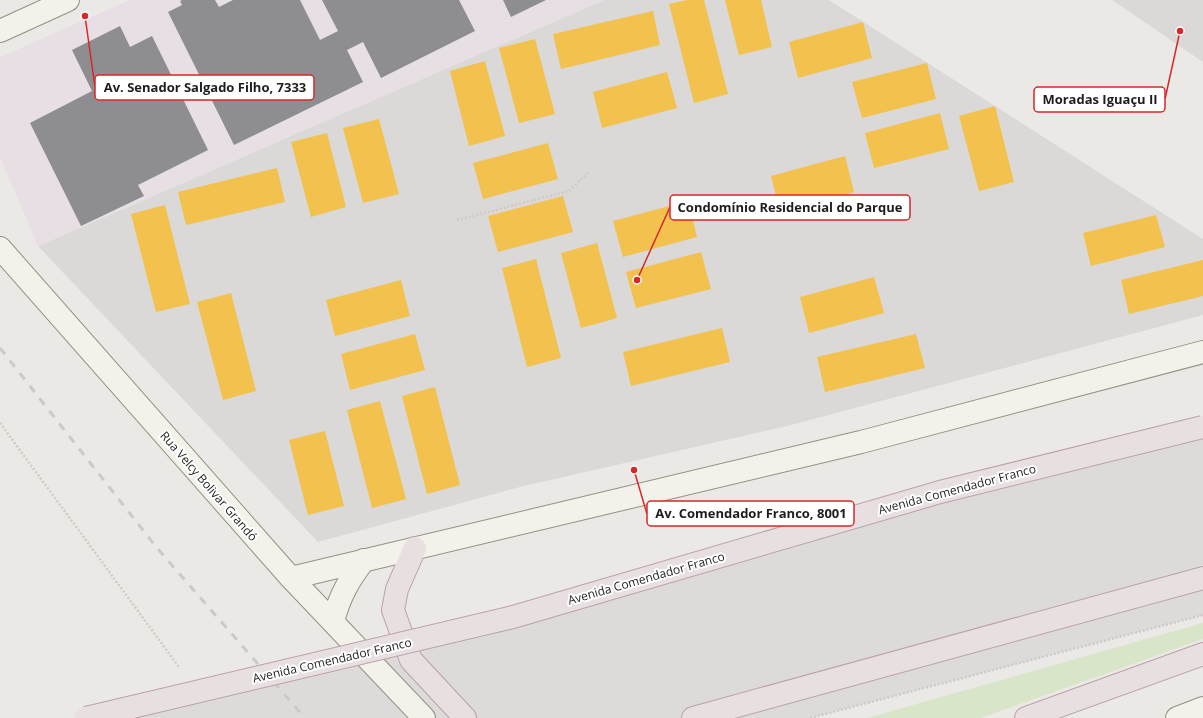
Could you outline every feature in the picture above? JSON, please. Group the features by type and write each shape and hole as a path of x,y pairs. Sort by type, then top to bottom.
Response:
{"highway":[{"name":"Avenida Comendador Franco","path":"86,718 513,617 940,492 1203,427"},
{"path":"415,548 397,589 393,610 411,660 465,718"},
{"path":"693,718 1203,578"},
{"path":"1026,718 1203,654"}],"street":[{"path":"0,31 68,0"},
{"name":"Rua Velcy Bolivar Grandó","path":"0,248 291,578 424,718"},
{"path":"291,578 861,442 1203,352"},
{"path":"333,621 339,600 347,582 364,560"},
{"path":"1177,718 1203,708"}],"path":[{"path":"457,220 568,191 589,172"},
{"path":"0,423 182,672"},
{"path":"810,718 1203,615"}],"shaded area":[{"path":"130,0 604,0 38,246 0,157 0,57"},
{"path":"604,0 829,0 1203,239 1203,315 791,425 524,486 318,542 38,246"},
{"path":"1112,0 1203,0 1203,62"}],"green space":[{"path":"1203,623 1203,639 981,718 867,718"}],"pier":[{"path":"1203,427 1203,615 810,718 86,718"}],"building: Moradias":[{"path":"687,0 704,0 728,94 694,103 669,4"},
{"path":"725,0 761,0 772,47 739,55"},
{"path":"653,11 660,45 561,69 553,34"},
{"path":"863,22 872,58 798,78 789,42"},
{"path":"535,39 555,114 519,123 499,48"},
{"path":"485,61 505,136 469,146 450,71"},
{"path":"927,63 936,99 862,118 852,82"},
{"path":"667,72 677,108 602,128 593,92"},
{"path":"995,106 1014,182 979,191 959,116"},
{"path":"940,113 949,149 874,168 865,133"},
{"path":"379,119 399,194 363,203 343,128"},
{"path":"327,133 346,207 311,217 291,142"},
{"path":"548,143 558,179 483,199 473,163"},
{"path":"845,156 854,192 780,212 771,176"},
{"path":"277,168 285,202 186,225 178,192"},
{"path":"563,196 573,232 498,252 488,216"},
{"path":"688,201 697,237 623,257 613,221"},
{"path":"165,205 190,304 156,312 131,214"},
{"path":"1156,215 1165,247 1091,266 1083,233"},
{"path":"597,243 617,318 581,328 561,253"},
{"path":"701,252 711,289 636,308 626,272"},
{"path":"536,259 561,358 527,367 502,268"},
{"path":"1203,260 1203,296 1129,314 1121,280"},
{"path":"874,277 884,313 809,333 800,297"},
{"path":"401,280 410,316 335,336 326,300"},
{"path":"231,293 256,391 223,400 197,302"},
{"path":"722,328 730,362 631,386 623,352"},
{"path":"415,334 425,370 350,390 341,354"},
{"path":"916,334 925,368 825,392 817,357"},
{"path":"435,387 460,485 427,494 402,396"},
{"path":"380,401 406,499 372,508 347,410"},
{"path":"325,431 344,506 308,515 289,440"}],"building: Indústria":[{"path":"215,0 219,7 233,0 300,0 320,40 338,31 322,0 459,0 475,31 381,78 363,42 347,50 363,82 234,145 168,12 182,5 180,1"},
{"path":"503,0 546,0 511,17"},
{"path":"120,26 130,47 152,36 208,150 138,185 144,196 81,226 30,123 92,91 72,50"}],"railway":[{"path":"0,348 157,548 305,718"}],"place":[{"name":"Av. Senador Salgado Filho, 7333","path":"85,16"},
{"name":"Moradas Iguaçu II","path":"1180,31"},
{"name":"Condomínio Residencial do Parque","path":"637,280"},
{"name":"Av. Comendador Franco, 8001","path":"634,470"}]}
